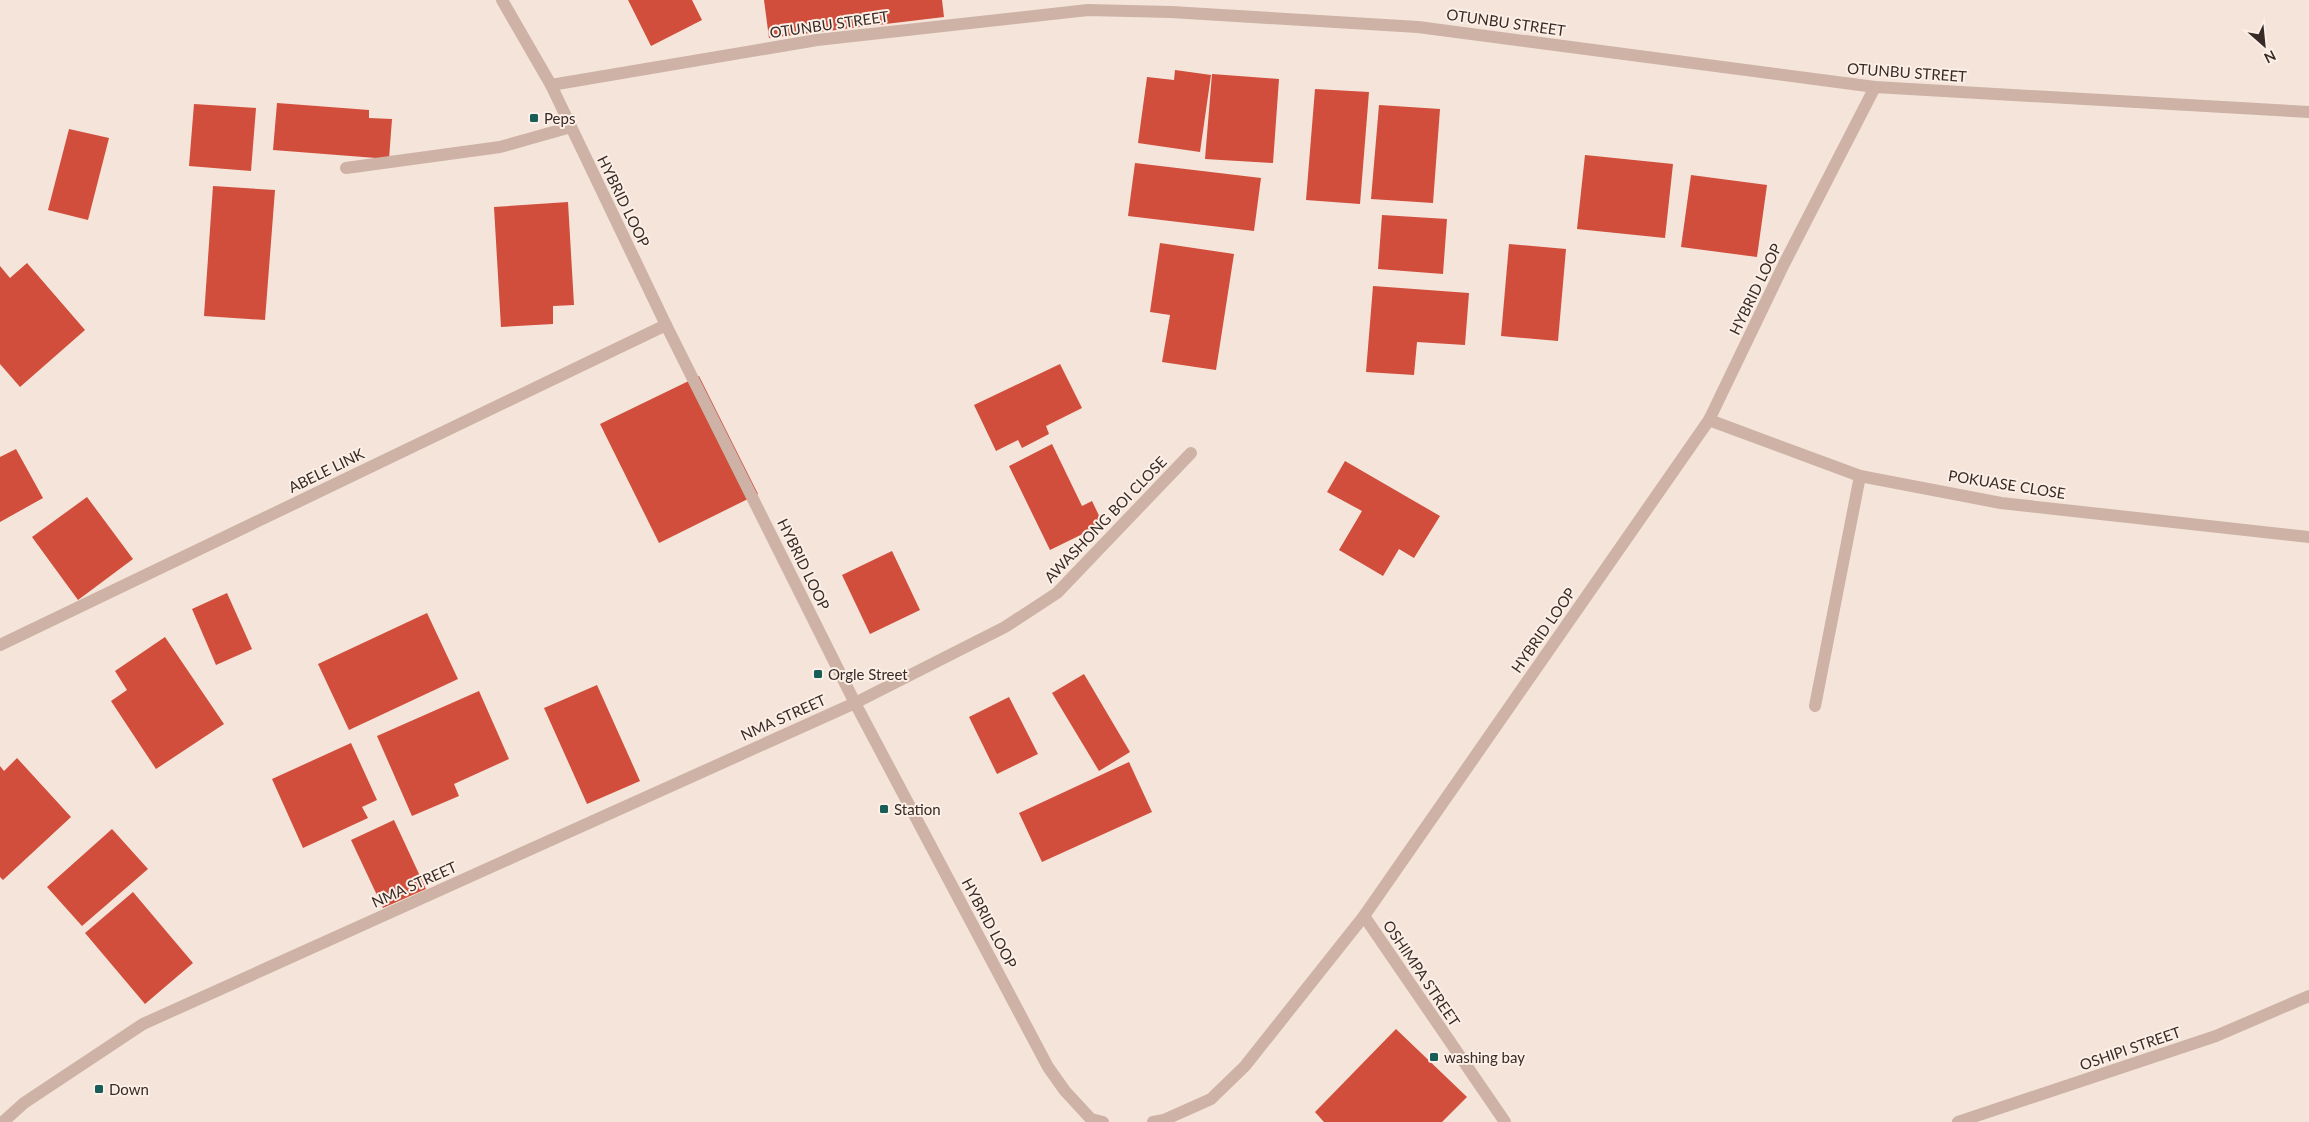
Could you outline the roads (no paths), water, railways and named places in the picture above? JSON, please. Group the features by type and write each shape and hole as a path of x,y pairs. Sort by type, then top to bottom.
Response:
{"street":[{"name":"HYBRID LOOP","path":"502,0 550,85 666,325 855,703 1048,1067 1065,1091 1091,1119 1103,1122"},
{"name":"OTUNBU STREET","path":"550,85 817,40 1088,10 1172,12 1418,27 1875,87 2309,112"},
{"name":"HYBRID LOOP","path":"1153,1122 1164,1120 1211,1099 1245,1066 1364,916 1709,420 1784,264 1875,87"},
{"path":"346,168 500,147 571,127"},
{"name":"ABELE LINK","path":"0,645 666,325"},
{"name":"POKUASE CLOSE","path":"1709,420 1860,476 2001,503 2309,537"},
{"name":"AWASHONG BOI CLOSE","path":"855,703 1004,627 1057,594 1191,453"},
{"path":"1815,706 1860,476"},
{"name":"NMA STREET","path":"3,1122 24,1103 143,1024 855,703"},
{"name":"OSHIMPA STREET","path":"1364,916 1505,1122"},
{"name":"OSHIPI STREET","path":"1958,1122 1979,1118 2216,1036 2309,996"}],"place":[{"name":"Peps","path":"534,118"},
{"name":"Orgle Street","path":"818,674"},
{"name":"Station","path":"884,809"},
{"name":"washing bay","path":"1434,1057"},
{"name":"Down","path":"99,1089"}]}
